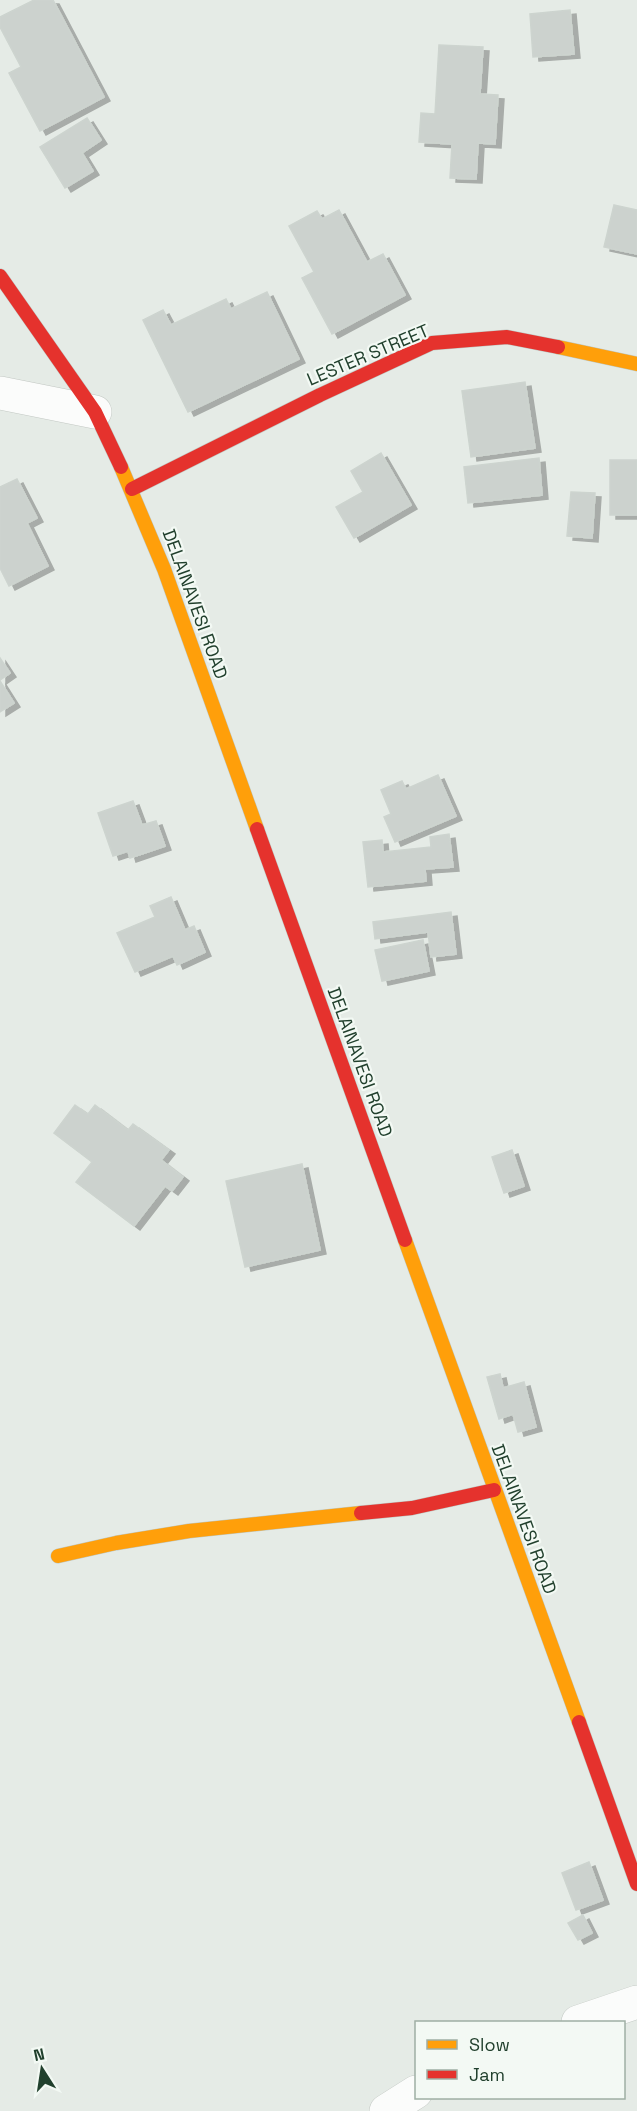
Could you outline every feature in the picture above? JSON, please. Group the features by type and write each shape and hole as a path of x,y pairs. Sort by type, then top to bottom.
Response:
{"street":[{"name":"DELAINAVESI ROAD","path":"0,276 95,412 132,489 164,568 637,1884"},
{"name":"LESTER STREET","path":"132,489 320,395 432,343 507,337 637,364"},
{"path":"0,393 95,412"},
{"path":"58,1556 116,1543 189,1531 412,1508 494,1490"},
{"path":"581,2021 637,2002"},
{"path":"386,2111 415,2093"}],"building":[{"path":"34,0 53,0 104,97 40,131 9,73 21,67 0,27 0,17"},
{"path":"570,10 574,54 533,57 530,14"},
{"path":"439,45 483,47 480,94 498,95 495,144 478,143 476,179 450,178 452,144 419,142 421,113 435,114"},
{"path":"87,118 101,140 82,153 93,171 65,188 40,147"},
{"path":"614,205 637,210 637,254 604,247"},
{"path":"339,210 367,262 383,254 405,295 332,334 302,278 314,272 289,226 317,211 322,219"},
{"path":"267,292 299,359 188,412 143,320 163,310 171,325 226,299 231,309"},
{"path":"525,382 535,448 471,457 462,391"},
{"path":"381,453 411,505 354,538 336,507 363,492 351,471"},
{"path":"539,458 542,495 468,503 464,467"},
{"path":"610,460 637,460 637,515 610,515"},
{"path":"17,479 37,518 27,523 48,566 9,586 0,568 0,487"},
{"path":"571,492 595,493 592,538 567,536"},
{"path":"0,658 10,673 0,680"},
{"path":"0,681 14,703 0,712"},
{"path":"438,775 456,816 395,842 384,817 391,814 381,790 402,781 406,789"},
{"path":"133,801 142,825 156,821 165,846 130,858 128,851 113,856 98,813"},
{"path":"449,834 453,867 425,869 426,881 368,887 363,842 382,840 383,852 431,847 430,837"},
{"path":"171,897 185,930 194,926 205,952 177,965 173,956 135,972 117,933 155,917 150,906"},
{"path":"451,912 456,954 431,957 428,932 375,939 373,922"},
{"path":"423,940 429,971 382,981 375,950"},
{"path":"75,1105 88,1114 95,1105 128,1130 133,1124 169,1150 161,1160 183,1177 172,1191 165,1186 134,1226 76,1182 92,1162 54,1133"},
{"path":"512,1150 524,1186 504,1193 492,1157"},
{"path":"302,1164 320,1250 245,1267 226,1181"},
{"path":"500,1374 503,1388 524,1382 536,1427 518,1432 513,1414 499,1419 487,1377"},
{"path":"589,1862 603,1900 576,1910 562,1873"},
{"path":"583,1915 592,1933 578,1940 568,1923"}],"traffic: slow":[{"path":"558,347 637,364"},
{"path":"121,467 164,569 257,829"},
{"path":"405,1240 579,1722"},
{"path":"58,1556 116,1543 189,1531 361,1513"}],"traffic: jam":[{"path":"0,276 95,412 121,467"},
{"path":"132,489 320,395 432,343 507,337 558,347"},
{"path":"257,829 405,1240"},
{"path":"361,1513 412,1508 494,1490"},
{"path":"579,1722 637,1884"}]}
